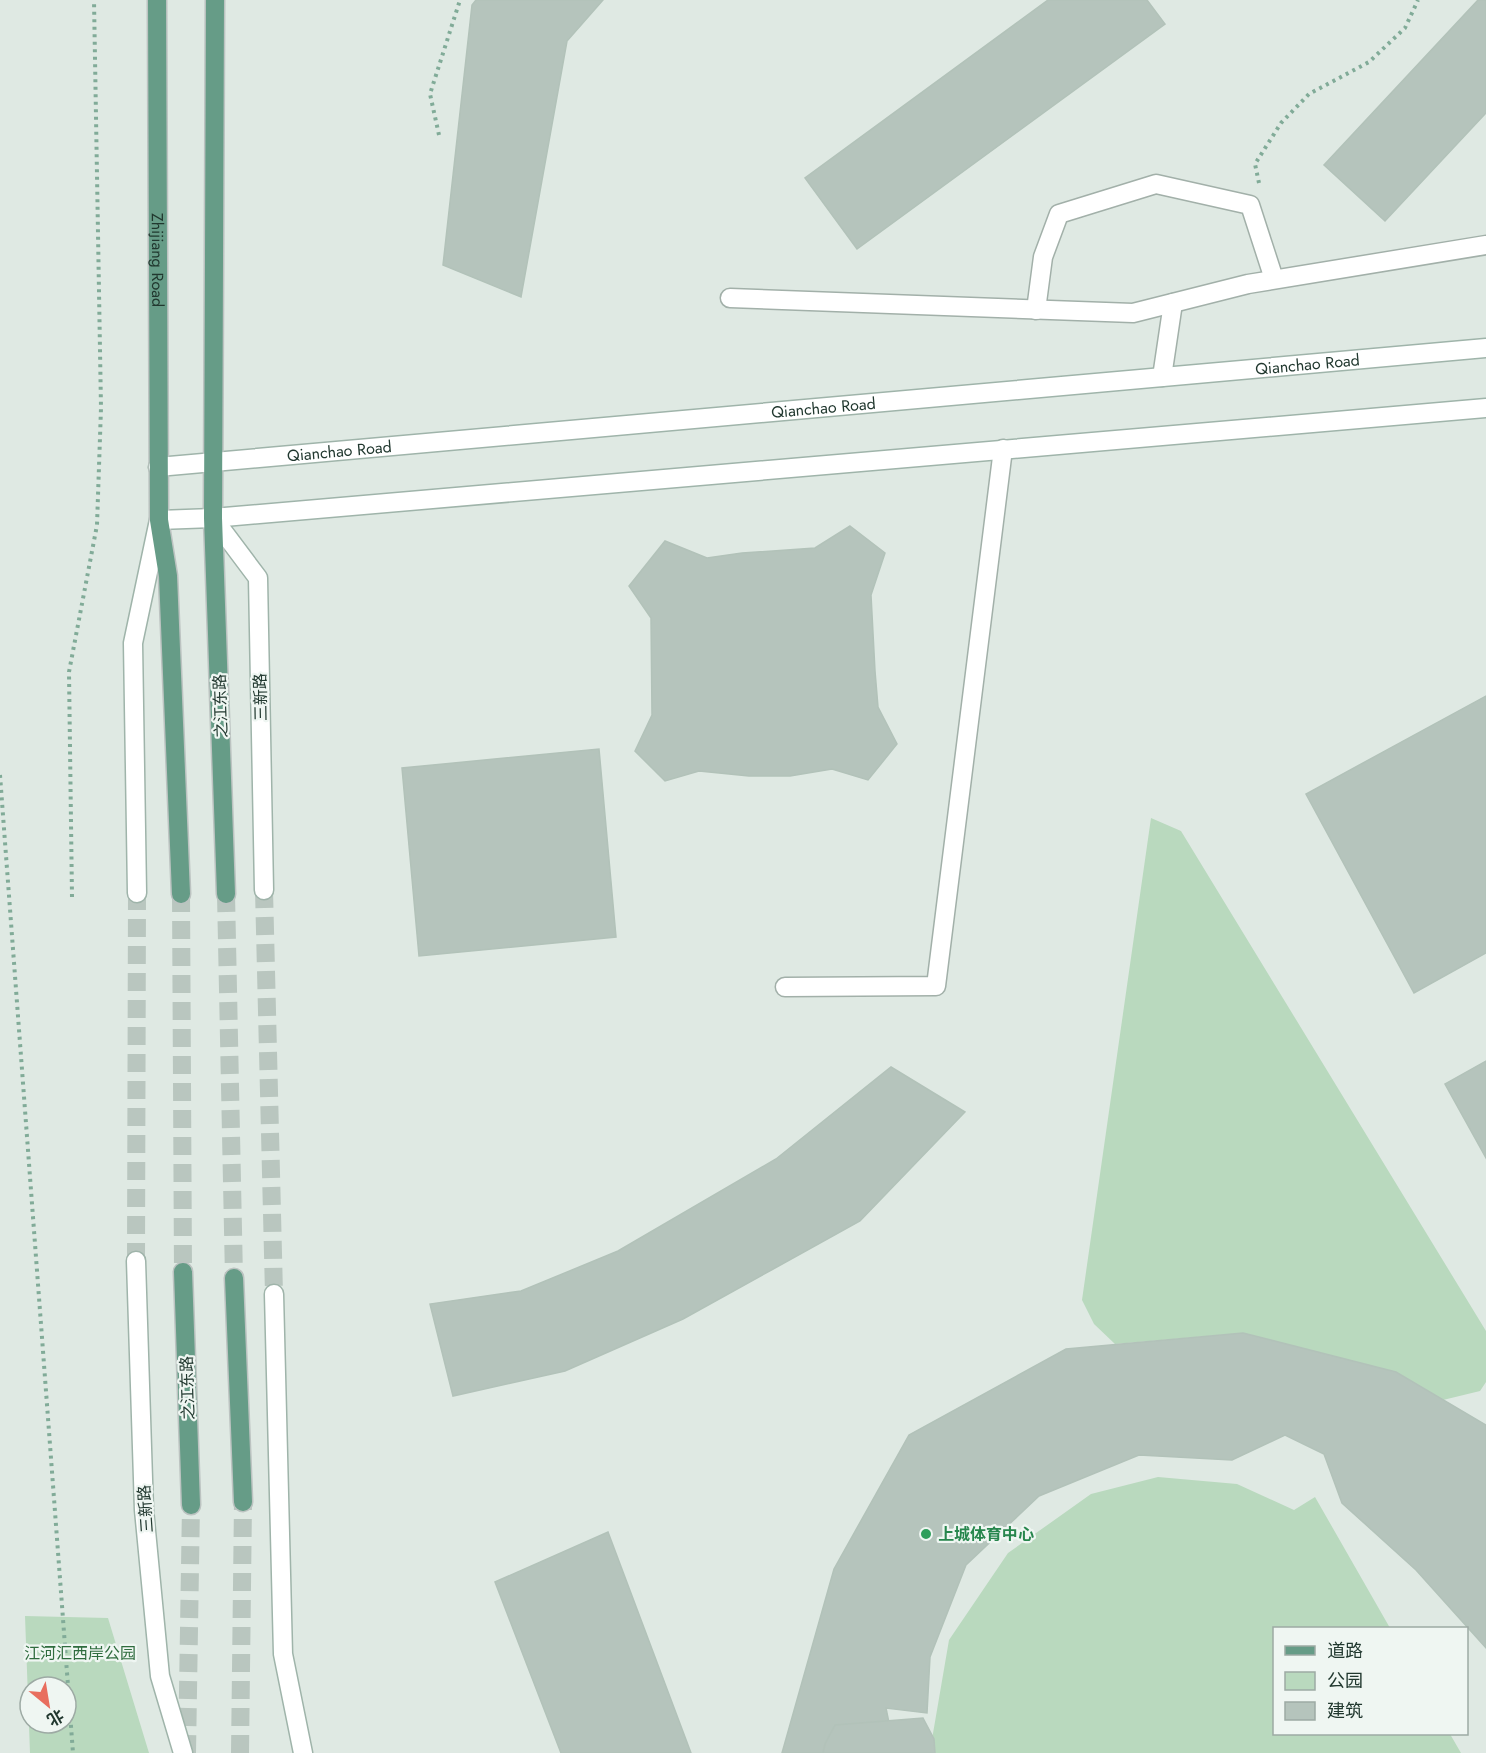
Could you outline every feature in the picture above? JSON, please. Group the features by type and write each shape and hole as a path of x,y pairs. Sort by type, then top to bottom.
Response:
{"main road":[{"name":"Zhijiang Road","path":"157,0 159,520"},
{"path":"213,518 215,0"},
{"path":"1036,310 1043,258 1059,214 1156,184 1250,205 1274,279"},
{"path":"730,298 1133,313 1274,279 1486,245"},
{"path":"1162,377 1173,303"},
{"name":"Qianchao Road","path":"158,467 1486,348"},
{"path":"159,520 213,518 1486,408"},
{"path":"785,987 936,986 1003,449"},
{"name":"三新路","path":"213,518 258,578 264,890"},
{"name":"之江东路","path":"213,518 226,894"},
{"path":"137,893 133,643 159,520"},
{"path":"159,520 168,576 181,894"},
{"name":"三新路","path":"135,1261 144,1510 160,1676 183,1753"},
{"name":"之江东路","path":"183,1272 191,1505"},
{"path":"234,1278 243,1502"},
{"path":"274,1294 283,1654 303,1753"}],"path":[{"path":"72,897 69,672 97,525 101,408 94,0"},
{"path":"439,135 430,94 460,0"},
{"path":"1260,192 1256,164 1281,123 1310,94 1369,62 1405,28 1418,0"},
{"path":"0,775 73,1753"}],"green space":[{"path":"1151,818 1181,831 1486,1331 1486,1382 1480,1391 1443,1400 1396,1372 1243,1333 1115,1344 1094,1324 1082,1300"},
{"path":"1158,1477 1237,1484 1294,1510 1315,1497 1389,1627 1273,1627 1273,1735 1451,1735 1461,1753 932,1753 931,1745 949,1640 1008,1553 1091,1494"},
{"name":"江河汇西岸公园","path":"25,1616 108,1618 149,1753 30,1753 29,1735 78,1735 78,1675 27,1675"}],"building":[{"path":"476,0 603,0 567,41 521,297 443,265 472,5"},
{"path":"1048,0 1147,0 1165,24 857,249 805,178"},
{"path":"1478,0 1486,0 1486,113 1385,221 1324,165"},
{"path":"850,526 885,553 871,595 875,671 878,707 897,744 868,780 832,769 790,776 749,776 699,771 665,781 635,751 652,715 651,618 629,586 665,541 707,558 815,548"},
{"path":"1486,696 1486,953 1414,993 1306,794"},
{"path":"599,749 616,937 419,956 402,768"},
{"path":"1486,1061 1486,1158 1445,1084"},
{"path":"891,1067 965,1112 860,1221 683,1319 565,1371 453,1396 430,1304 521,1291 618,1251 776,1159"},
{"name":"上城体育中心","path":"1243,1333 1396,1372 1486,1425 1486,1648 1416,1570 1342,1503 1324,1454 1285,1435 1232,1460 1139,1455 1039,1496 966,1565 930,1657 927,1713 886,1708 895,1753 782,1753 834,1569 909,1435 1066,1349"},
{"path":"608,1532 691,1753 561,1753 495,1582"},
{"path":"923,1718 934,1739 935,1753 823,1753 835,1725"}],"tunnel":[{"path":"264,890 274,1294"},
{"path":"136,1261 137,893"},
{"path":"181,894 183,1272"},
{"path":"226,894 234,1278"},
{"path":"240,1753 243,1502"},
{"path":"187,1753 191,1505"}],"place":[{"name":"上城体育中心","path":"926,1534"}]}
